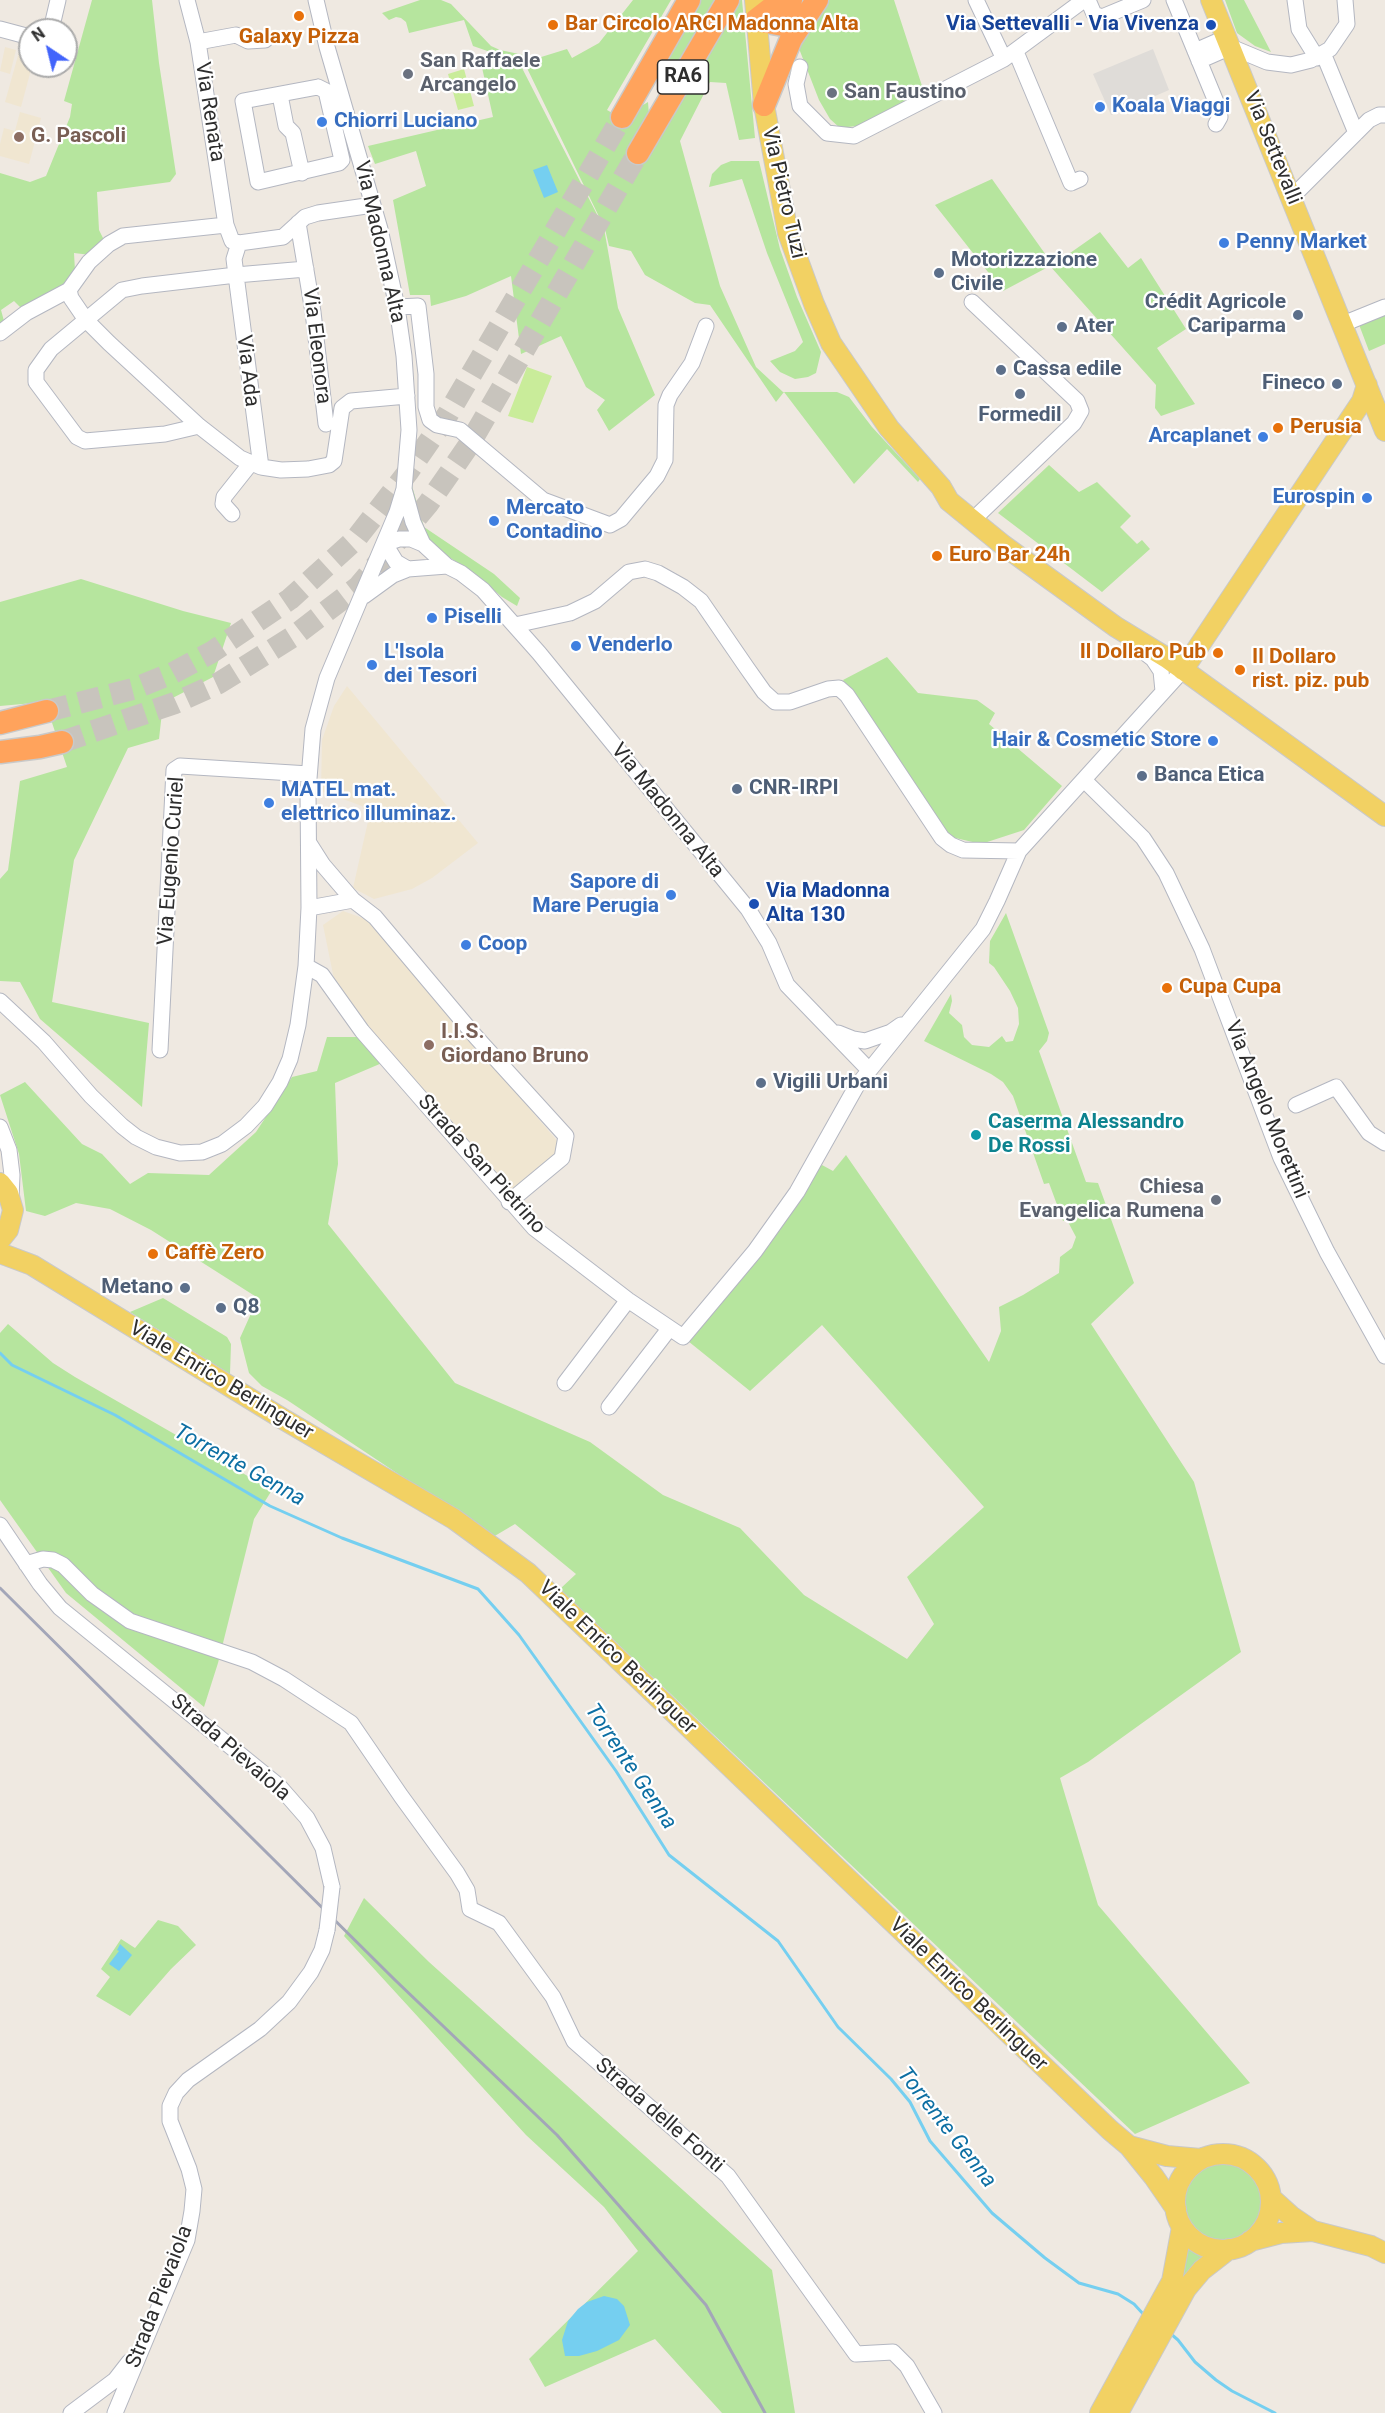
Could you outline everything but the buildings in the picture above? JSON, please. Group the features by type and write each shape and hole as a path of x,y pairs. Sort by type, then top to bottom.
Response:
{"highway":[{"path":"651,66 662,28 678,0"},
{"name":"RA6","path":"622,117 689,0"},
{"name":"RA6","path":"638,153 728,0"},
{"path":"756,10 783,25 805,5"},
{"path":"764,105 805,5"},
{"path":"0,721 40,714"},
{"path":"0,760 62,742"},
{"path":"0,752 40,747"}],"main road":[{"name":"Via Settevalli","path":"1211,0 1367,385 1381,408 1385,430"},
{"name":"Via Pietro Tuzi","path":"756,10 764,105 788,233 831,343 889,428 941,486 949,501 1053,583 1116,627 1163,652"},
{"path":"1183,670 1362,401 1367,385"},
{"path":"1336,438 1364,425 1371,426 1385,437"},
{"name":"Via Pietro Tuzi","path":"941,486 957,495 1163,652 1183,670 1385,816"},
{"path":"1163,652 1182,652 1204,639"},
{"path":"1204,639 1196,667 1209,689"},
{"path":"0,1183 11,1200 11,1223 21,1249 32,1265"},
{"path":"0,1240 11,1223"},
{"name":"Viale Enrico Berlinguer","path":"0,1253 32,1265 283,1419 454,1519 528,1573 1129,2146 1154,2177 1179,2218"},
{"path":"1110,2130 1153,2188 1167,2215 1169,2247 1165,2280 1155,2310"},
{"name":"Viale Enrico Berlinguer","path":"1129,2146 1167,2156 1201,2159"},
{"path":"1100,2413 1172,2281 1179,2218 1175,2197 1180,2181 1188,2169 1201,2159 1219,2154 1244,2158 1265,2178 1271,2198 1267,2220 1250,2241"},
{"path":"1271,2198 1313,2231"},
{"path":"1179,2218 1193,2239 1202,2245 1229,2249"},
{"path":"1118,2413 1186,2289 1202,2270 1229,2249 1281,2233 1313,2231 1371,2246 1385,2253"}],"street":[{"path":"54,18 58,0"},
{"path":"188,0 198,42"},
{"name":"Via Madonna Alta","path":"306,966 309,908 309,774 313,729 320,700 385,544 404,489 409,430 404,356 397,308 373,205 327,47 316,0"},
{"path":"976,0 1010,56 1071,183 1080,179"},
{"path":"800,68 796,84 800,106 827,133 854,136 1010,56 1086,0 1094,14 1102,17 1143,0"},
{"path":"1173,0 1219,109 1220,117 1216,124"},
{"path":"1295,0 1299,29 1320,56 1356,133"},
{"path":"1241,71 1267,63 1291,65 1320,56 1340,38 1347,24 1345,0"},
{"path":"0,29 18,34"},
{"name":"Via Renata","path":"239,243 232,241 226,225 198,42 236,35 248,41 265,40"},
{"path":"1197,56 1229,42 1267,63"},
{"path":"318,87 326,92 335,130 342,160 339,163 258,182 243,101 318,87"},
{"path":"280,95 286,126 293,133 302,173"},
{"path":"1292,196 1369,120 1385,115"},
{"path":"335,130 351,128"},
{"path":"239,243 283,237 305,217 318,213 373,205"},
{"name":"Via Eleonora","path":"298,224 313,312 326,424"},
{"path":"0,333 26,313 69,290 89,262 109,244 123,236 226,225"},
{"name":"Via Ada","path":"239,243 234,260 256,465"},
{"name":"Via Eleonora","path":"200,426 165,434 85,441 77,437 36,382 36,370 51,349 122,290 306,268"},
{"path":"69,290 71,298 86,320 200,426 240,458 256,465 290,470 329,465 334,461 342,408 351,401 407,396"},
{"path":"972,302 1077,401 1080,411 1074,423 980,513"},
{"path":"397,308 418,306 426,374 426,407 430,420 437,425 460,430 543,500 610,525 621,519 657,476 665,460 666,405 670,395 692,363 706,326"},
{"path":"1343,324 1385,307"},
{"path":"232,514 224,504 224,497 256,465"},
{"name":"Via Madonna Alta","path":"404,489 413,522 423,544 447,566 461,573 483,590 515,625 748,909 769,943 787,985 869,1070"},
{"path":"408,569 396,562 385,544 399,539 411,539 423,544"},
{"path":"362,598 393,575 408,569 447,566"},
{"path":"515,625 570,613 595,601 629,572 645,569 658,573 683,587 701,601 764,692 775,702 790,702 828,689 839,688 847,695 942,837 951,845 963,850 1019,851"},
{"path":"1116,627 1121,634 1153,659 1161,670 1163,691"},
{"path":"869,1070 983,929 1019,851 1183,670"},
{"name":"Via Eugenio Curiel","path":"160,1050 174,770 180,766 309,774"},
{"name":"Via Angelo Morettini","path":"1084,780 1143,838 1174,888 1202,949 1281,1158 1327,1252 1385,1356"},
{"path":"308,843 333,878 353,900 375,917 476,1037 567,1136 562,1158 509,1202"},
{"path":"309,882 324,875 333,878"},
{"path":"309,908 353,900"},
{"path":"0,1001 44,1042 92,1096 136,1137 156,1148 202,1152 222,1144 246,1126 265,1106 280,1082 290,1059 298,1025 306,966"},
{"name":"Strada San Pietrino","path":"306,966 322,975 362,1031 534,1228 628,1300 683,1337 755,1251 798,1192 852,1093 869,1070"},
{"path":"830,1029 844,1037 865,1041 891,1032 909,1020"},
{"path":"1296,1105 1336,1087 1369,1132 1385,1143"},
{"path":"0,1128 0,1140"},
{"path":"0,1128 9,1150 11,1200"},
{"path":"565,1383 628,1300"},
{"path":"609,1407 669,1329"},
{"name":"Strada Pievaiola","path":"0,1525 60,1608 81,1628 175,1700 279,1786 307,1818 318,1838 323,1848 332,1887 332,1908 322,1950 311,1972 289,2002 260,2029 188,2080 176,2093 170,2106 170,2121 189,2169 194,2189 187,2240 115,2413"},
{"name":"Strada delle Fonti","path":"26,1564 43,1559 53,1560 73,1573 92,1594 107,1606 130,1621 161,1633 234,1654 284,1679 351,1723 457,1873 467,1890 470,1909 499,1923 553,1997 574,2041 728,2176 856,2354 893,2352 907,2366 934,2413"},
{"path":"71,2413 115,2380 142,2344"},
{"path":"84,2403 104,2407 110,2413"}],"shaded area":[{"path":"5,47 16,50 10,74 0,71"},
{"path":"1153,49 1169,90 1111,115 1093,74"},
{"path":"18,56 18,78 29,78 21,107 5,102"},
{"name":"G. Pascoli","path":"20,112 41,118 29,164 0,156 4,128 15,131"},
{"path":"347,686 478,843 432,878 412,889 374,899 353,888 369,817 362,806 321,791 322,740 334,706"},
{"name":"I.I.S. Giordano Bruno","path":"343,911 371,921 558,1142 558,1154 514,1191 506,1189 343,998 334,979 323,925"}],"green space":[{"path":"92,0 152,0 176,174 170,182 97,192 99,230 104,240 91,255 74,253 75,271 66,286 22,309 14,301 1,310 4,321 0,325 0,173 30,182 46,176 70,117 72,104 64,101 70,78 78,78 78,50"},
{"path":"420,0 441,0 451,4 491,46 500,50 538,58 567,49 572,58 599,43 633,0 671,0 607,110 630,123 635,110 648,102 649,115 627,154 639,162 739,0 742,0 755,138 739,140 726,83 710,82 680,141 720,286 756,367 784,392 776,402 710,305 695,303 645,275 631,251 609,246 605,229 525,64 473,46 464,20 409,33 406,22 401,18 396,17 389,20 382,13"},
{"path":"697,0 716,0 679,66 665,74 664,58"},
{"path":"828,0 894,0 924,92 864,125 840,128 830,119 819,100 798,46"},
{"path":"1225,0 1244,0 1271,52 1255,46 1237,33"},
{"path":"479,54 522,68 604,228 618,308 655,395 609,431 597,410 605,400 586,387 561,336 521,354 511,276 466,296 431,306 430,295 410,295 393,200 426,186 416,151 375,164 368,146 493,117"},
{"path":"464,69 474,106 458,110 448,74"},
{"path":"731,161 759,161 780,249 797,297 821,352 816,373 808,377 795,379 780,372 770,361 795,351 803,342 767,253 742,179 709,187 712,174 721,165"},
{"path":"992,179 1053,265 1100,232 1128,268 1141,258 1186,329 1157,348 1195,404 1161,416 1155,408 1156,385 1050,266 1003,291 935,205"},
{"path":"1385,312 1385,344 1369,351 1358,322"},
{"path":"527,367 552,376 533,423 508,416"},
{"path":"784,392 837,392 849,397 872,427 920,479 918,482 887,449 854,484"},
{"path":"1049,465 1079,492 1097,482 1131,516 1120,527 1137,544 1142,540 1150,549 1102,592 998,513"},
{"path":"412,486 424,527 494,574 520,598 517,606 502,597 475,574 432,546 414,514"},
{"path":"81,579 183,611 231,623 213,677 163,703 159,739 128,748 74,860 52,1002 149,1023 142,1107 40,1019 20,982 0,981 0,879 8,870 20,781 67,767 45,702 0,706 0,602"},
{"path":"887,657 918,693 977,700 995,713 989,724 1062,786 1024,830 981,844 947,836 938,826 843,680"},
{"path":"1006,913 1049,1033 1047,1041 1039,1051 1086,1182 1098,1183 1134,1283 1091,1324 1194,1482 1241,1652 1088,1762 1060,1778 1098,1905 1250,2083 1135,2134 560,1589 576,1574 515,1524 493,1537 287,1400 262,1386 249,1373 240,1338 258,1298 151,1230 110,1209 76,1203 45,1216 26,1211 19,1154 0,1095 25,1082 82,1144 102,1154 130,1184 148,1173 209,1175 256,1132 292,1077 317,1071 327,1037 361,1037 382,1063 335,1083 338,1164 328,1224 455,1383 590,1442 663,1495 740,1528 804,1595 907,1659 934,1624 907,1577 984,1507 822,1325 750,1391 683,1337 803,1182 822,1165 833,1171 846,1155 989,1362 1001,1331 999,1307 1059,1273 1060,1257 1072,1248 1076,1237 1067,1220 1063,1221 1049,1183 1044,1184 1013,1096 1003,1082 991,1074 924,1041 951,994 949,1013 962,1025 964,1037 972,1045 989,1047 1002,1036 1006,1042 1013,1041 1019,1024 1018,1008 1010,991 989,963 990,941"},
{"path":"163,1298 227,1337 231,1344 230,1374 130,1312"},
{"path":"8,1324 53,1363 75,1377 272,1490 254,1519 218,1663 204,1707 66,1593 0,1500 0,1333"},
{"path":"364,1898 429,1962 772,2270 795,2413 722,2413 655,2339 545,2387 529,2359 638,2251 604,2207 526,2135 344,1936"},
{"path":"158,1920 178,1926 196,1945 171,1969 130,2016 96,1996 110,1977 101,1969 121,1939 135,1948"},
{"path":"1215,2162 1231,2162 1245,2168 1256,2179 1262,2193 1262,2209 1256,2223 1245,2234 1231,2240 1215,2240 1201,2234 1190,2223 1184,2209 1184,2193 1190,2179 1201,2168"},
{"path":"1186,2245 1209,2254 1178,2282"}],"water":[{"path":"547,165 558,192 544,198 533,170"},
{"path":"120,1944 132,1955 119,1971 109,1964 119,1951 117,1950"},
{"path":"604,2296 617,2299 624,2306 630,2325 619,2340 597,2351 579,2356 565,2356 562,2340 568,2321 587,2302"}],"waterway":[{"name":"Torrente Genna","path":"0,1353 12,1365 115,1415 270,1506 342,1538 478,1589 519,1635 616,1771 669,1855 778,1941 838,2027 891,2079 910,2102 930,2141 992,2213 1045,2258 1079,2283 1118,2294 1134,2304 1145,2316"},
{"name":"Torrente Genna","path":"1171,2334 1195,2362 1216,2380 1275,2413"}],"tunnel":[{"path":"47,711 133,689 173,673 212,652 290,599 355,540 408,472 448,414 622,117"},
{"path":"62,742 175,703 219,683 294,636 358,587 428,504 469,445 638,153"}],"railway":[{"path":"0,1588 395,1980 557,2135 706,2305 765,2413"}],"place":[{"name":"Galaxy Pizza","path":"299,16"},
{"name":"Bar Circolo ARCI Madonna Alta","path":"553,25"},
{"name":"Via Settevalli - Via Vivenza","path":"1211,25"},
{"name":"San Raffaele Arcangelo","path":"408,74"},
{"name":"San Faustino","path":"832,93"},
{"name":"Koala Viaggi","path":"1100,107"},
{"name":"Chiorri Luciano","path":"322,122"},
{"name":"G. Pascoli","path":"19,137"},
{"name":"Penny Market","path":"1224,243"},
{"name":"Motorizzazione Civile","path":"939,273"},
{"name":"Crédit Agricole Cariparma","path":"1298,315"},
{"name":"Ater","path":"1062,327"},
{"name":"Cassa edile","path":"1001,370"},
{"name":"Fineco","path":"1337,384"},
{"name":"Formedil","path":"1020,394"},
{"name":"Perusia","path":"1278,428"},
{"name":"Arcaplanet","path":"1263,437"},
{"name":"Eurospin","path":"1367,498"},
{"name":"Mercato Contadino","path":"494,521"},
{"name":"Euro Bar 24h","path":"937,556"},
{"name":"Piselli","path":"432,618"},
{"name":"Venderlo","path":"576,646"},
{"name":"Il Dollaro Pub","path":"1218,653"},
{"name":"L'Isola dei Tesori","path":"372,665"},
{"name":"Il Dollaro rist. piz. pub","path":"1240,670"},
{"name":"Hair & Cosmetic Store","path":"1213,741"},
{"name":"Banca Etica","path":"1142,776"},
{"name":"CNR-IRPI","path":"737,789"},
{"name":"MATEL mat. elettrico illuminaz.","path":"269,803"},
{"name":"Sapore di Mare Perugia","path":"671,895"},
{"name":"Via Madonna Alta 130","path":"754,904"},
{"name":"Coop","path":"466,945"},
{"name":"Cupa Cupa","path":"1167,988"},
{"name":"I.I.S. Giordano Bruno","path":"429,1045"},
{"name":"Vigili Urbani","path":"761,1083"},
{"name":"Caserma Alessandro De Rossi","path":"976,1135"},
{"name":"Chiesa Evangelica Rumena","path":"1216,1200"},
{"name":"Caffè Zero","path":"153,1254"},
{"name":"Metano","path":"185,1288"},
{"name":"Q8","path":"221,1308"}]}
